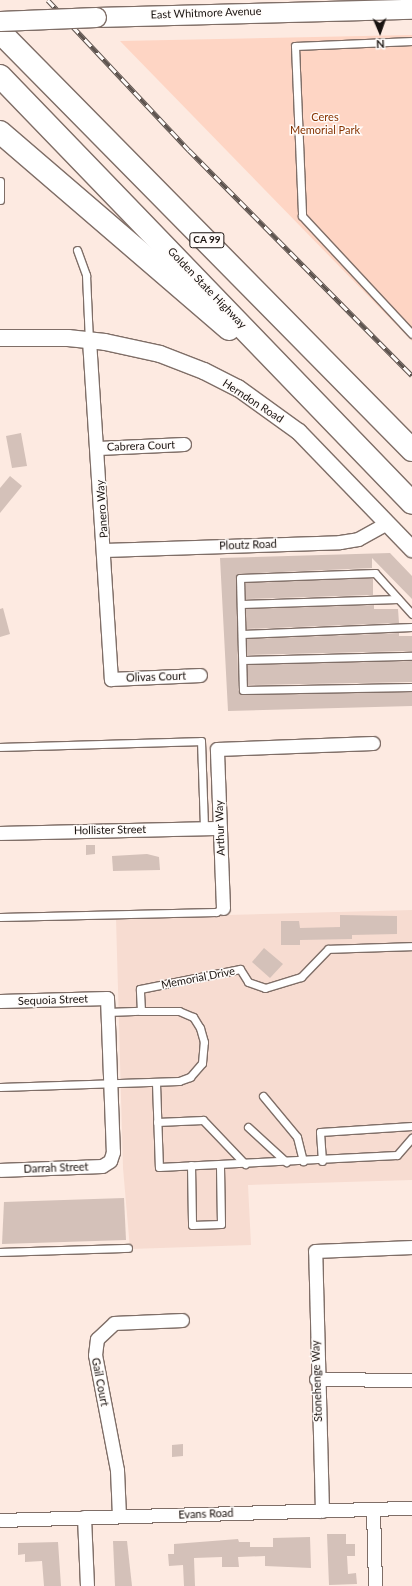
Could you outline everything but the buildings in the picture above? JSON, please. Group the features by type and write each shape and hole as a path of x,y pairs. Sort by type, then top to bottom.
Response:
{"highway":[{"name":"CA 99","path":"0,32 412,450"},
{"name":"Golden State Highway","path":"0,76 412,503"},
{"path":"0,132 321,408"}],"main road":[{"name":"East Whitmore Avenue","path":"0,21 358,4 412,9"}],"street":[{"name":"Herndon Road","path":"0,338 89,340 160,354 238,388 299,432 412,549"},
{"name":"Panero Way","path":"89,340 98,448 111,679"},
{"name":"Cabrera Court","path":"98,448 184,444"},
{"name":"Ploutz Road","path":"104,550 340,542 358,539 387,523"},
{"name":"Olivas Court","path":"111,679 200,675"},
{"name":"Arthur Way","path":"223,908 217,749 373,744"},
{"name":"Hollister Street","path":"0,833 220,828"},
{"name":"Sequoia Street","path":"0,1001 106,998 107,1012"},
{"path":"107,1012 110,1086"},
{"name":"Darrah Street","path":"0,1170 102,1166 110,1161 113,1152 110,1086"},
{"name":"Stonehenge Way","path":"322,1511 316,1379 315,1251 412,1248"},
{"name":"Gail Court","path":"119,1516 117,1470 95,1355 96,1339 114,1323 182,1320"},
{"path":"316,1379 412,1380"},
{"name":"Evans Road","path":"0,1520 412,1508"},
{"path":"373,1510 375,1586"},
{"path":"84,1517 87,1586"}],"lane":[{"path":"412,41 295,46 302,216 412,334"},
{"path":"0,181 0,200"},
{"path":"77,250 86,275 89,340"},
{"path":"0,333 0,338"},
{"path":"412,614 376,573 240,578 244,690 412,687"},
{"path":"241,604 398,599"},
{"path":"242,634 412,627"},
{"path":"243,660 412,656"},
{"path":"0,747 201,741 204,828"},
{"path":"0,917 216,912 223,908"},
{"name":"Memorial Drive","path":"141,1011 140,989 240,969 248,982 264,988 301,977 328,949 412,946"},
{"path":"0,1087 110,1086 156,1083 190,1077 202,1063 204,1042 193,1017 179,1011 107,1012"},
{"path":"156,1083 159,1167 322,1161 397,1155 412,1138"},
{"path":"263,1096 297,1137 303,1161"},
{"path":"157,1122 203,1120 245,1164"},
{"path":"322,1161 320,1132 412,1126"},
{"path":"248,1127 286,1162"},
{"path":"191,1165 192,1225 221,1224 220,1164"},
{"path":"0,1252 128,1248"}],"shaded area":[{"path":"412,910 412,1180 248,1185 251,1245 130,1249 123,1168 116,918"}],"green space":[{"name":"Ceres Memorial Park","path":"412,35 412,341 120,41"}],"railway":[{"path":"48,0 189,150 412,375"}]}
